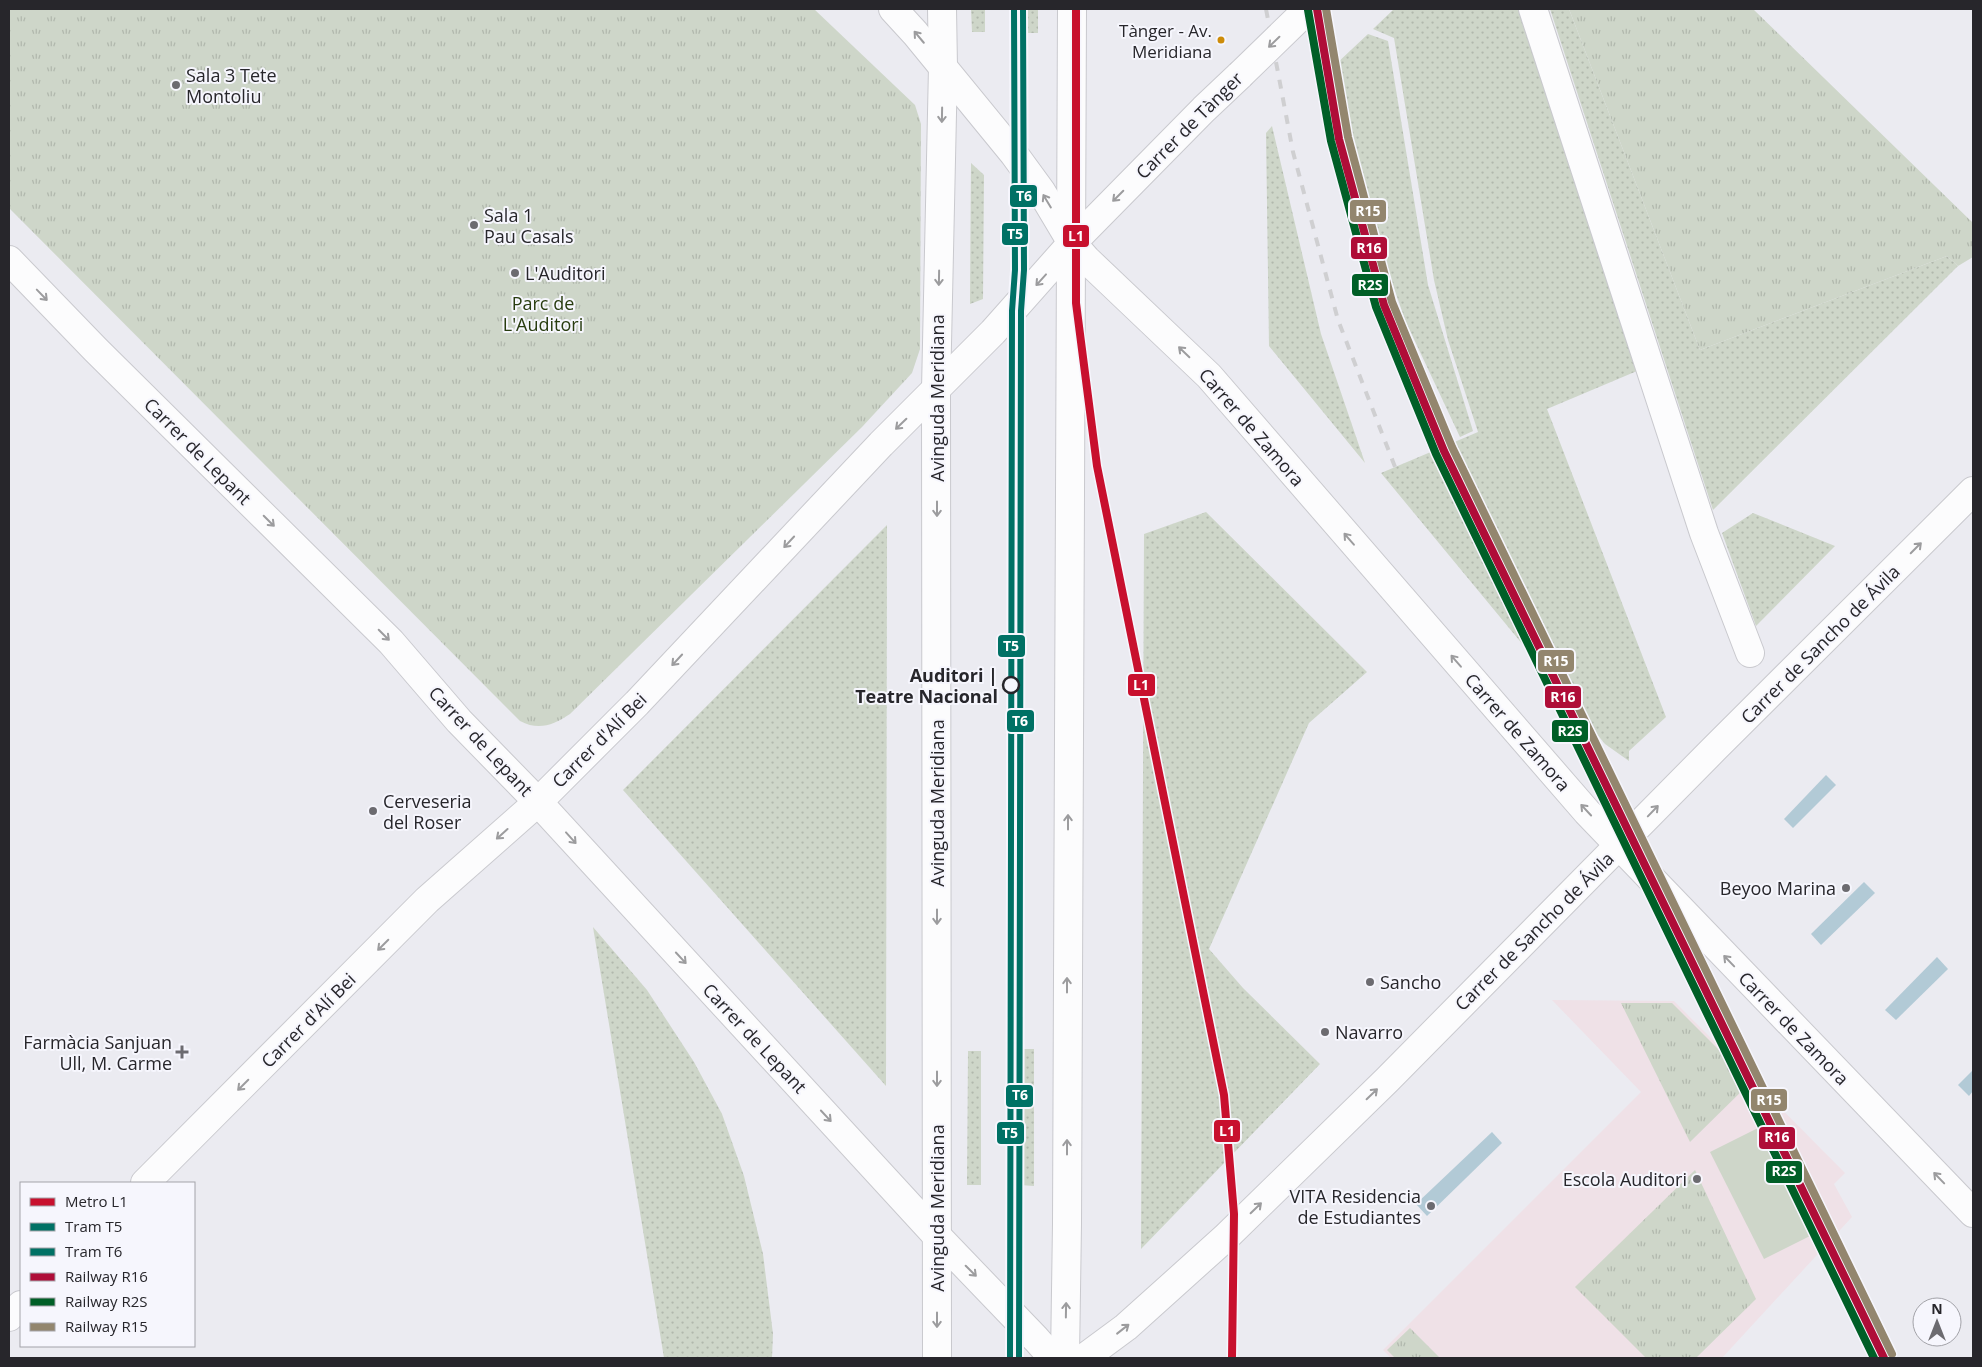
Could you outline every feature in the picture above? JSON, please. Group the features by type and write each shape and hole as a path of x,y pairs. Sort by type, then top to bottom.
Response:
{"street":[{"name":"Carrer de Zamora","path":"893,9 944,67 1041,191 1072,243 1086,259 1209,376 1581,805 1973,1213"},
{"name":"Avinguda Meridiana","path":"938,1358 936,390 944,67 942,9"},
{"path":"1065,1358 1072,9"},
{"name":"Carrer de Tànger","path":"936,390 1000,325 1072,243 1204,109 1308,9"},
{"path":"1533,9 1704,533 1750,652"},
{"name":"Carrer de Lepant","path":"9,260 96,350 391,642 459,721 538,802 937,1236 1053,1358"},
{"name":"Carrer d'Alí Bei","path":"146,1182 428,900 538,802 637,703 881,444 936,390"},
{"name":"Carrer de Sancho de Ávila","path":"1084,1358 1126,1326 1215,1247 1387,1080 1714,749 1973,491"},
{"path":"9,1317 20,1306"}],"shaded area":[{"name":"Escola Auditori","path":"1552,1000 1674,1001 1845,1173 1834,1184 1852,1217 1722,1358 1391,1358 1383,1350 1641,1092"}],"green space":[{"name":"Parc de L'Auditori","path":"9,9 814,9 915,105 921,124 920,349 912,373 862,427 570,714 552,724 533,726 527,724 520,721 9,208"},
{"path":"971,9 985,9 985,32 972,32"},
{"path":"1024,9 1038,9 1038,33 1024,33"},
{"path":"1394,9 1519,9 1637,371 1547,409 1666,717 1629,751 1629,761 1605,744 1381,473 1478,432 1448,340 1434,280 1394,38 1373,29"},
{"path":"1550,9 1569,9 1700,350 1947,256 1958,266 1713,510"},
{"path":"1569,9 1753,9 1973,223 1973,257 1958,266 1947,256 1700,350"},
{"path":"1368,34 1388,41 1428,285 1473,431 1460,437 1405,320 1366,206 1335,65"},
{"path":"1272,126 1321,334 1365,463 1269,346 1266,133"},
{"path":"971,163 984,175 983,299 970,304"},
{"path":"1206,512 1367,672 1309,723 1209,949 1243,988 1320,1064 1141,1249 1144,534"},
{"path":"1753,513 1835,546 1756,626 1722,533"},
{"path":"887,525 886,1086 623,790"},
{"path":"593,927 647,990 694,1062 722,1114 744,1176 763,1254 773,1334 772,1358 664,1358"},
{"path":"1621,1003 1672,1003 1751,1082 1690,1142"},
{"path":"1020,1049 1034,1049 1034,1186 1020,1185"},
{"path":"968,1051 981,1051 981,1185 967,1185"},
{"path":"1776,1119 1830,1226 1764,1259 1710,1152"},
{"path":"1695,1170 1756,1299 1696,1358 1646,1358 1575,1287"},
{"path":"1410,1328 1440,1358 1395,1358 1387,1350"}],"water":[{"path":"1826,775 1836,785 1793,828 1784,819"},
{"path":"1864,882 1875,893 1821,945 1811,934"},
{"path":"1937,957 1948,969 1896,1020 1885,1010"},
{"path":"1973,1070 1973,1091 1969,1096 1958,1085"},
{"path":"1492,1132 1502,1143 1427,1216 1416,1204"}],"railway":[{"path":"1266,9 1293,152 1338,320 1397,472"}],"metro line":[{"name":"L1","path":"1076,9 1076,303 1097,466 1224,1095 1234,1214 1232,1358"}],"tram line":[{"name":"T5","path":"1010,1358 1012,311 1015,270 1014,9"},
{"name":"T6","path":"1019,1358 1021,311 1024,270 1023,9"}],"rail line":[{"name":"R16","path":"1317,9 1339,139 1384,305 1444,451 1884,1358"},
{"name":"R15","path":"1326,9 1348,137 1392,302 1452,447 1892,1354"},
{"name":"R2S","path":"1308,10 1331,141 1376,307 1436,454 1874,1358"}],"place":[{"name":"Tànger - Av. Meridiana","path":"1221,40"},
{"name":"Sala 3 Tete Montoliu","path":"176,85"},
{"name":"Sala 1 Pau Casals","path":"474,225"},
{"name":"L'Auditori","path":"515,273"},
{"name":"Auditori | Teatre Nacional","path":"1011,685"},
{"name":"Cerveseria del Roser","path":"373,811"},
{"name":"Beyoo Marina","path":"1846,888"},
{"name":"Sancho","path":"1370,982"},
{"name":"Navarro","path":"1325,1032"},
{"name":"Farmàcia Sanjuan Ull, M. Carme","path":"182,1052"},
{"name":"Escola Auditori","path":"1697,1179"},
{"name":"VITA Residencia de Estudiantes","path":"1431,1206"}]}
